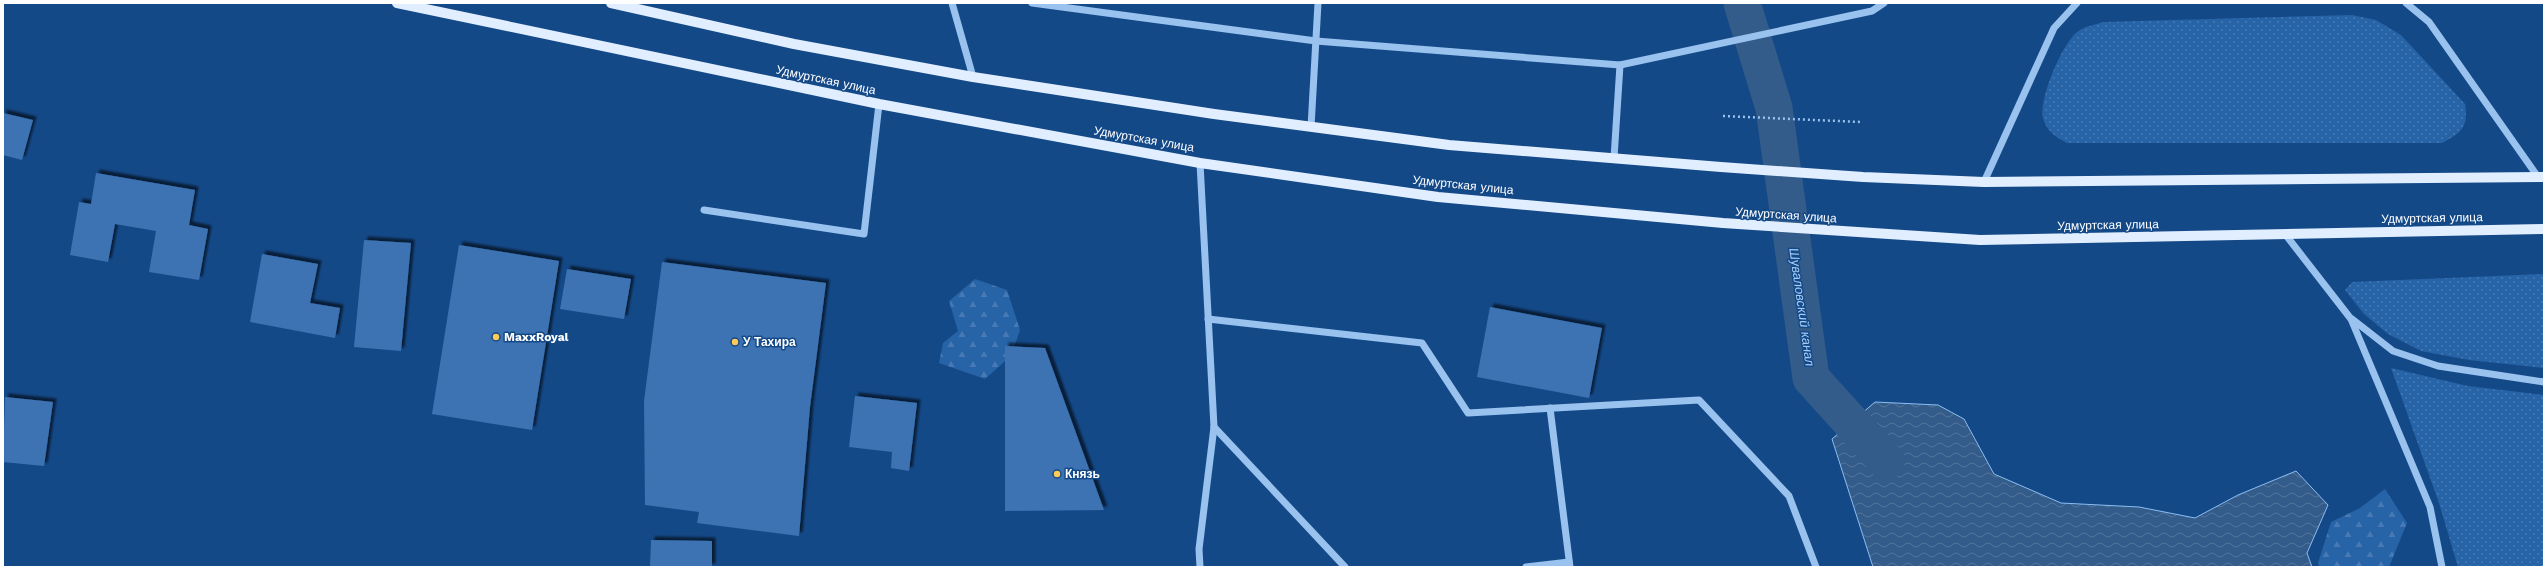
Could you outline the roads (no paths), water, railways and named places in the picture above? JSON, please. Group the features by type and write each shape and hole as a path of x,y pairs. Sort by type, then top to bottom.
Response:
{"main road":[{"name":"Удмуртская улица","path":"396,3 879,104 1200,163 1438,197 1723,223 1980,240 2544,229"},
{"path":"611,3 794,44 973,77 1311,127 1450,145 1862,177 1984,182 2541,177"}],"street":[{"path":"952,3 973,77"},
{"path":"1032,3 1316,41 1620,65 1872,11 1884,3"},
{"path":"1311,127 1318,3"},
{"path":"1984,182 2054,28 2077,3"},
{"path":"2406,3 2429,22 2541,177"},
{"path":"1614,158 1620,65"},
{"path":"704,210 864,234 879,104"},
{"path":"1200,163 1214,427 1199,549 1200,567"},
{"path":"2285,234 2352,319 2393,351 2438,366 2544,382"},
{"path":"1208,319 1422,343 1468,413 1700,400 1789,496 1816,567"},
{"path":"2352,319 2430,507 2442,567"},
{"path":"1526,567 1570,565 1550,408"},
{"path":"1214,427 1345,567"}],"water":[{"path":"1875,402 1938,405 1964,419 1994,474 2061,503 2139,507 2195,518 2238,495 2296,471 2328,505 2307,553 2312,567 1873,567 1832,439"}],"waterway":[{"name":"Шуваловский канал","path":"1742,3 1774,108 1811,378 1886,461"}],"place":[{"name":"MaxxRoyal","path":"496,337"},
{"name":"У Тахира","path":"735,342"},
{"name":"Князь","path":"1057,474"}]}
